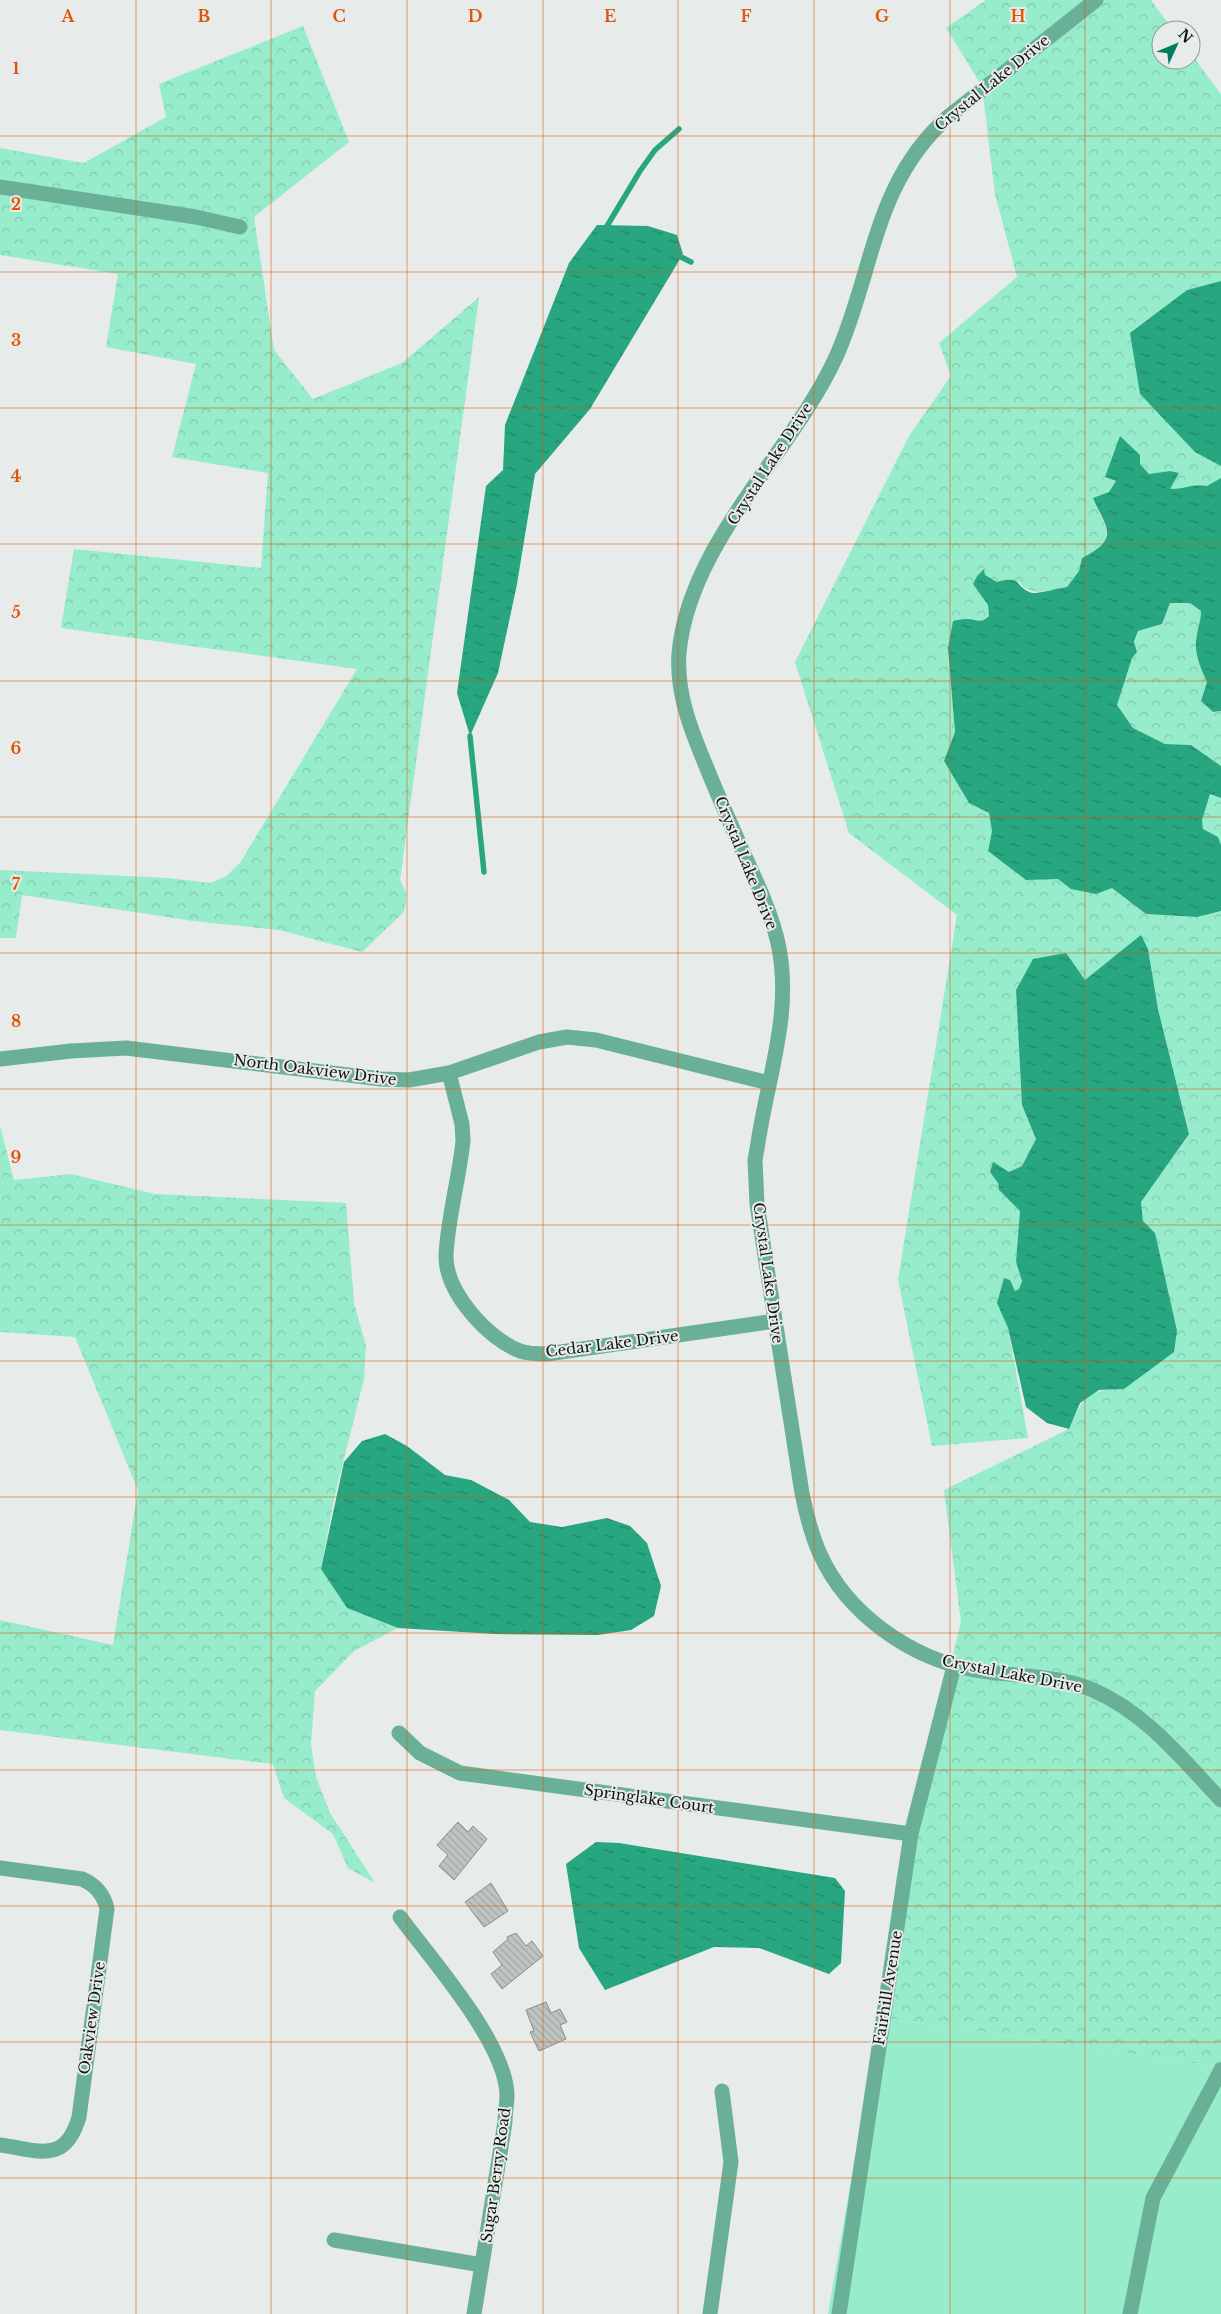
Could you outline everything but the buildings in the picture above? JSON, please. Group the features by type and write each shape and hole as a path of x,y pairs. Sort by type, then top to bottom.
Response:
{"street":[{"name":"Crystal Lake Drive","path":"1096,0 948,117 937,127 908,162 885,209 847,332 826,378 731,521 694,590 679,653 680,689 691,730 762,895 778,942 782,966 782,1022 758,1142 755,1178 760,1227 802,1492 807,1520 820,1554 852,1601 880,1628 914,1650 954,1666 1054,1679 1075,1684 1106,1696 1149,1725 1221,1800"},
{"path":"0,187 196,217 240,227"},
{"name":"North Oakview Drive","path":"0,1059 71,1051 126,1048 381,1080 409,1080 449,1073 539,1042 567,1037 596,1040 769,1083"},
{"name":"Cedar Lake Drive","path":"449,1073 462,1124 463,1141 446,1257 457,1292 472,1315 489,1333 521,1352 547,1354 774,1320"},
{"name":"Fairhill Avenue","path":"839,2314 911,1834 954,1666"},
{"name":"Springlake Court","path":"399,1732 420,1753 460,1773 911,1834"},
{"name":"Oakview Drive","path":"0,1868 82,1879 100,1892 107,1910 79,2117 72,2136 67,2143 52,2152 0,2145"},
{"name":"Sugar Berry Road","path":"400,1917 489,2039 501,2067 507,2094 505,2122 474,2314"},
{"path":"1130,2314 1153,2198 1221,2070"},
{"path":"710,2314 731,2162 722,2091"},
{"path":"334,2240 482,2265"}],"green space":[{"path":"986,0 1151,0 1166,20 1151,20 1151,70 1201,70 1201,67 1221,94 1221,281 1187,290 1131,333 1140,394 1195,451 1221,466 1221,478 1207,486 1198,485 1170,489 1179,473 1170,471 1149,474 1140,464 1105,477 1116,481 1099,513 1106,528 1105,540 1096,549 1082,558 1079,571 1067,587 1041,592 1029,590 1019,582 997,583 985,575 984,569 977,576 974,584 988,605 989,616 979,621 968,618 948,648 955,732 944,761 969,803 989,813 992,831 988,851 1026,879 1058,879 1071,889 1112,888 1146,914 1197,917 1221,911 1221,2067 879,2017 897,1875 961,1622 944,1490 1069,1429 1083,1402 1094,1393 1124,1389 1155,1233 1143,1221 1141,1202 1189,1133 1158,1009 1148,949 1085,980 1033,959 1016,990 1022,1105 1036,1139 1022,1166 1009,1172 998,1183 999,1190 1020,1211 1016,1262 1022,1281 1019,1290 1015,1291 1010,1280 997,1303 1008,1328 1028,1438 932,1446 898,1280 957,915 849,833 795,662 909,436 951,376 939,343 1017,277 995,194 982,86 946,28"},
{"path":"303,26 349,142 254,217 274,350 313,399 402,363 479,297 400,880 407,894 404,912 362,952 279,930 193,921 22,895 16,938 0,938 0,870 168,878 210,883 225,877 240,863 357,669 61,628 74,549 261,568 268,473 172,457 196,364 106,347 118,274 0,255 0,148 84,163 166,117 159,84"},
{"path":"1170,603 1190,603 1201,611 1196,647 1200,665 1207,682 1201,701 1213,712 1221,711 1221,766 1191,745 1165,744 1133,728 1117,705 1138,631 1162,624"},
{"path":"1210,794 1221,798 1221,845 1218,837 1203,829 1202,820"},
{"path":"0,1126 14,1180 71,1174 155,1194 346,1203 354,1303 366,1346 364,1379 334,1499 321,1569 347,1608 398,1628 354,1651 315,1691 311,1744 316,1777 330,1813 375,1883 348,1868 333,1834 284,1798 273,1764 0,1730 0,1620 113,1645 138,1490 75,1337 0,1332"},
{"path":"879,2017 1221,2067 1221,2314 828,2314"}],"water":[{"path":"597,225 648,226 677,235 683,254 590,409 535,474 517,584 498,673 470,736 457,693 486,486 503,470 505,425 569,263"},
{"path":"1221,281 1221,466 1195,452 1140,394 1130,333 1187,290"},
{"path":"1120,436 1140,455 1140,464 1149,474 1170,471 1179,473 1170,489 1198,485 1207,486 1221,478 1221,711 1213,712 1201,701 1207,682 1200,665 1196,647 1201,611 1190,603 1170,603 1162,624 1138,631 1134,642 1137,652 1132,658 1117,705 1133,728 1165,744 1191,745 1221,766 1221,798 1210,794 1202,820 1203,829 1218,837 1221,845 1221,911 1197,917 1146,914 1112,888 1096,894 1071,889 1058,879 1026,880 988,851 992,831 989,813 969,803 944,761 955,732 948,648 953,621 969,619 981,621 989,616 988,605 973,584 977,576 984,569 985,575 997,582 1005,580 1015,581 1026,591 1032,593 1067,587 1079,571 1082,558 1094,551 1106,538 1106,525 1093,498 1109,492 1116,481 1105,477"},
{"path":"1141,935 1148,949 1158,1009 1189,1134 1141,1202 1143,1221 1155,1233 1177,1331 1174,1352 1124,1389 1099,1390 1080,1403 1069,1429 1047,1423 1026,1407 1008,1328 997,1303 1004,1278 1010,1280 1015,1291 1019,1289 1022,1281 1016,1262 1020,1211 999,1190 998,1183 990,1172 993,1162 1009,1172 1022,1166 1036,1139 1022,1105 1016,990 1033,959 1066,953 1085,980"},
{"path":"385,1434 407,1446 445,1475 471,1480 509,1500 530,1522 562,1527 607,1518 630,1526 647,1543 661,1586 654,1616 631,1630 598,1635 495,1634 398,1628 347,1608 321,1569 344,1462 362,1441"},
{"path":"596,1842 619,1843 835,1878 845,1891 841,1963 829,1974 759,1948 714,1947 605,1990 579,1948 566,1864"}],"waterway":[{"path":"604,231 640,171 655,150 679,129"},
{"path":"681,257 691,262"},
{"path":"470,736 484,872"}]}
